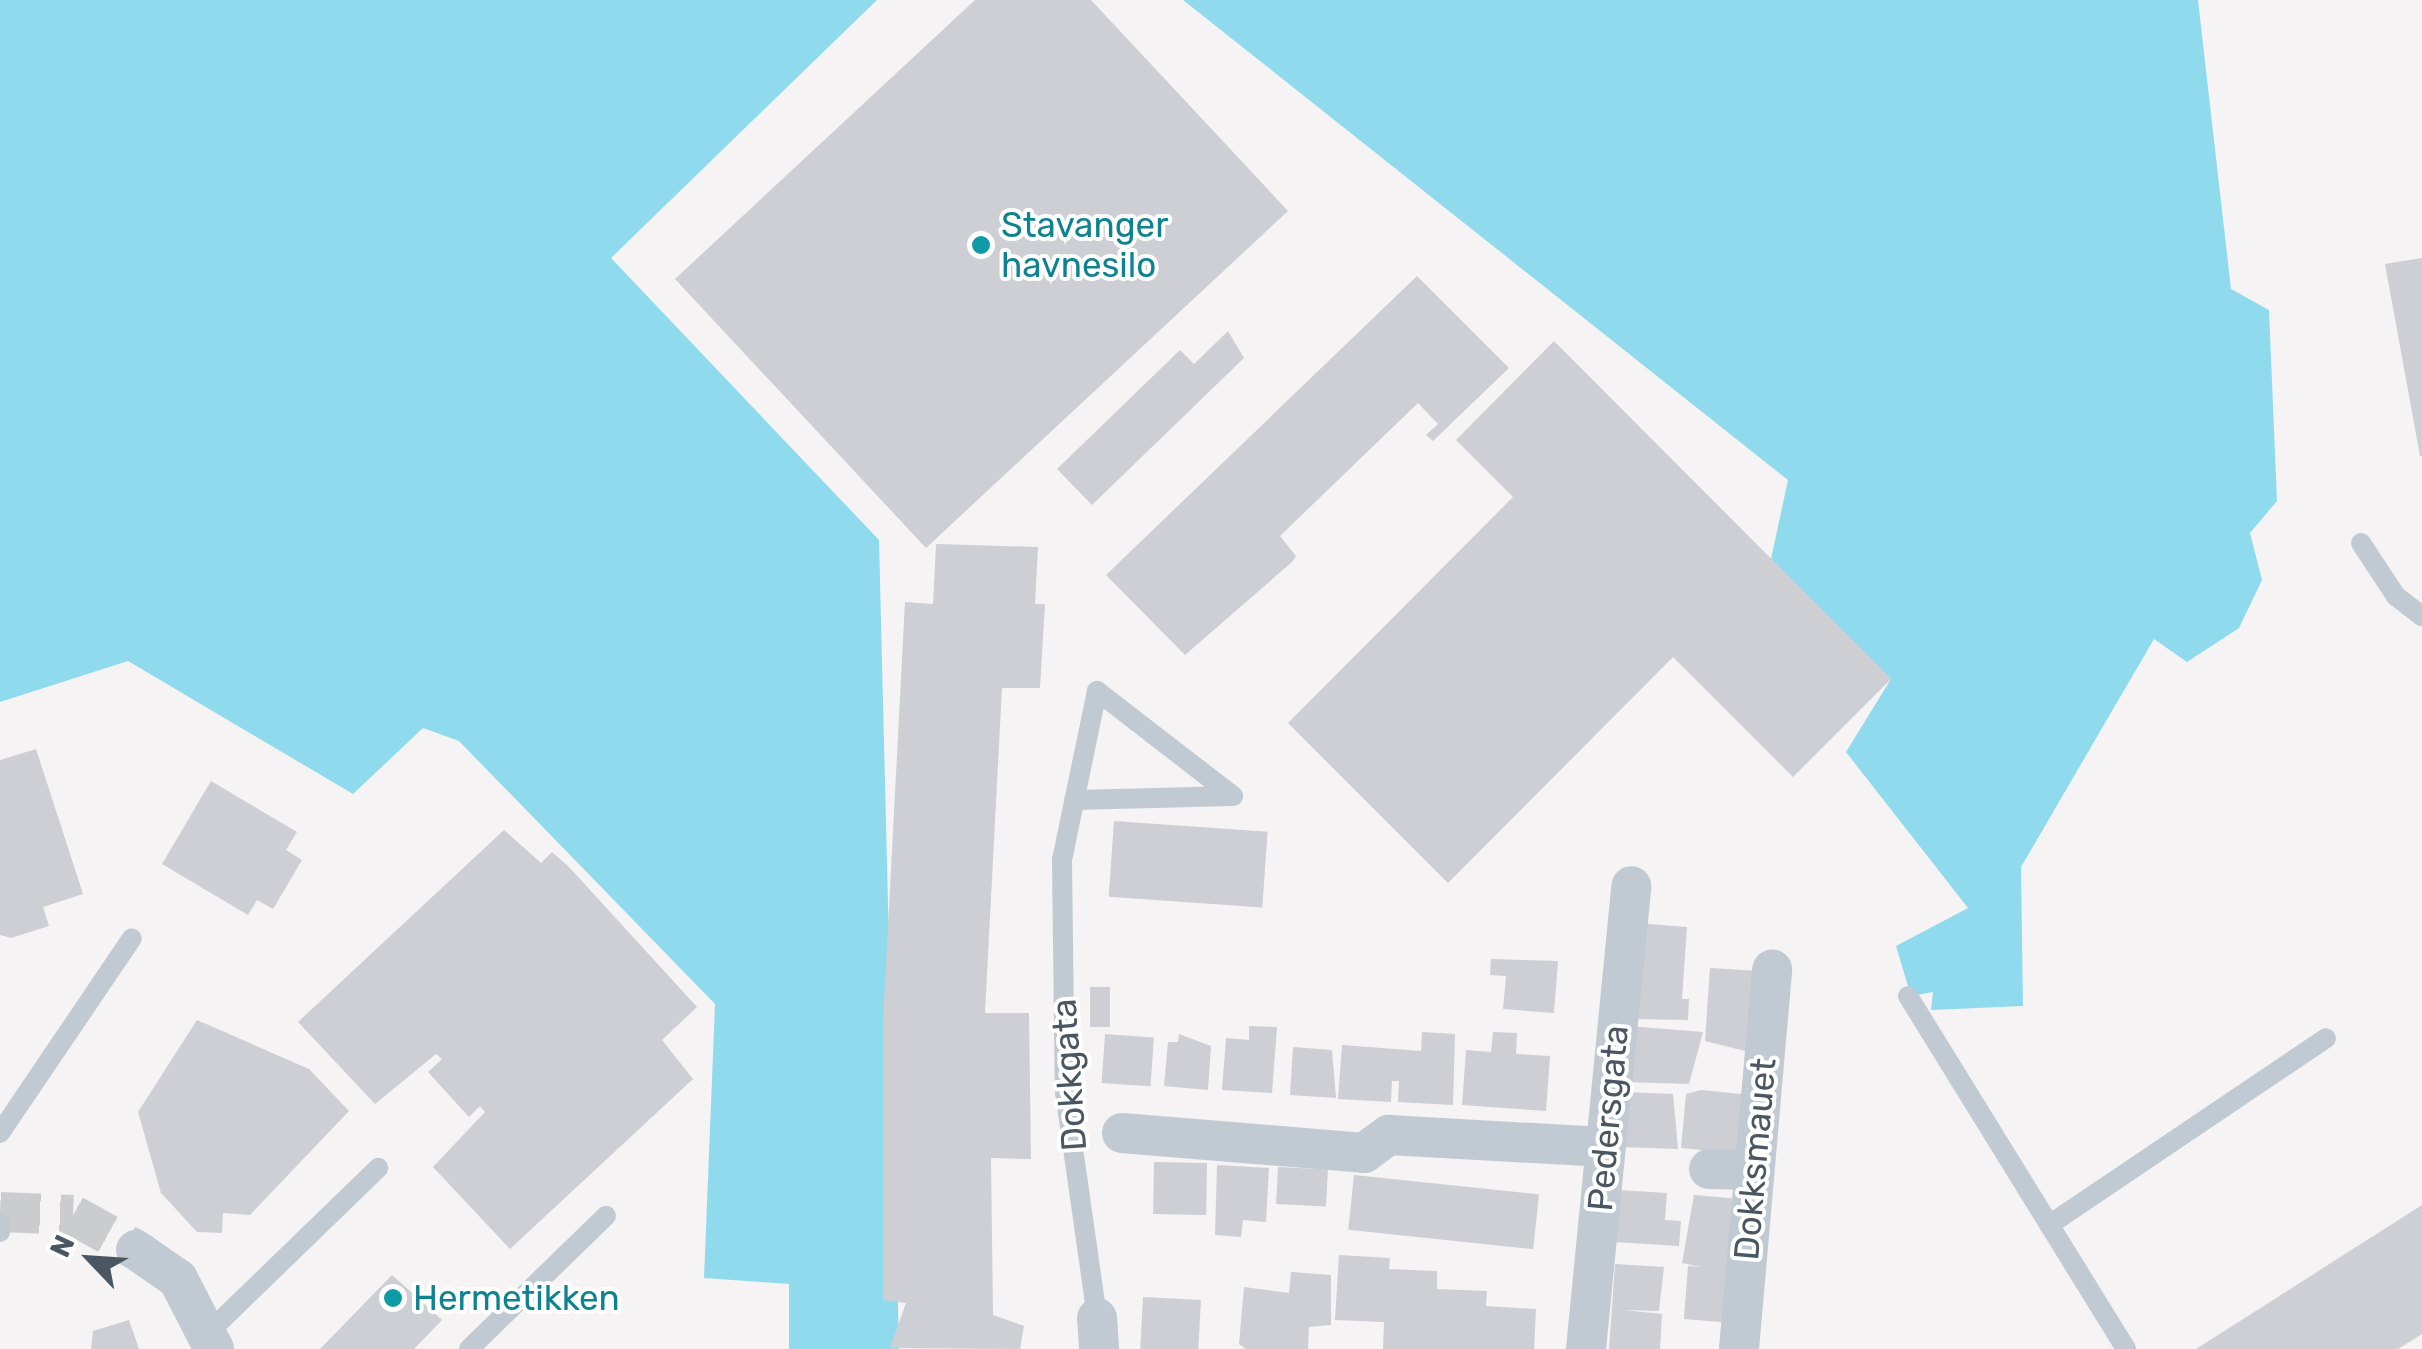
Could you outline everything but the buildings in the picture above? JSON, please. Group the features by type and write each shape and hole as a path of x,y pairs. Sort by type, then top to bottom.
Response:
{"street":[{"name":"Pedersgata","path":"1586,1349 1631,886"},
{"name":"Dokksmauet","path":"1739,1349 1772,969"},
{"path":"1122,1133 1364,1153 1389,1134 1606,1147"},
{"path":"1709,1169 1754,1170"},
{"path":"136,1250 178,1279 212,1339"}],"lane":[{"path":"2361,543 2396,596 2422,616"},
{"name":"Dokkgata","path":"1074,800 1233,796 1097,691 1074,800 1062,860 1064,1092 1098,1334"},
{"path":"0,1133 132,938"},
{"path":"1908,996 2126,1349"},
{"path":"2049,1225 2326,1038"},
{"path":"212,1339 378,1168"},
{"path":"469,1349 606,1216"},
{"path":"0,1222 0,1232"}],"water":[{"path":"0,0 877,0 611,258 879,540 899,1349 789,1349 789,1284 704,1278 715,1004 459,741 423,728 353,794 128,661 0,702"},
{"path":"1183,0 2198,0 2231,289 2269,310 2277,501 2250,533 2262,580 2239,628 2187,662 2154,639 2021,867 2023,1006 1931,1010 1933,992 1911,996 1896,946 1968,908 1846,752 1891,679 1771,559 1788,480"}],"tunnel":[{"path":"0,1212 73,1215 136,1250"}],"place":[{"name":"Stavanger havnesilo","path":"981,245"},
{"name":"Hermetikken","path":"393,1298"}]}
